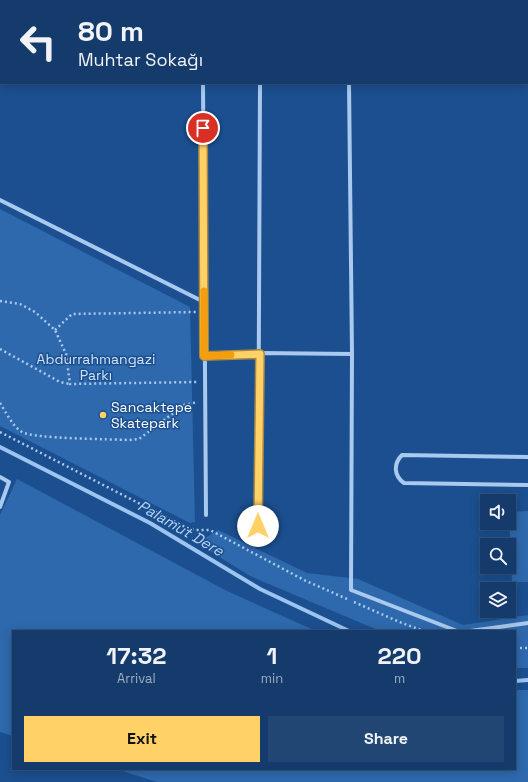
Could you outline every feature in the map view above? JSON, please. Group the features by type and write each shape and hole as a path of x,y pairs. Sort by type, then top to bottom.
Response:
{"street":[{"path":"203,84 206,515"},
{"path":"258,526 260,354 260,84"},
{"path":"349,84 352,354 350,590 454,630"},
{"path":"0,200 204,302"},
{"path":"204,356 260,354 352,354"},
{"path":"528,457 402,455 398,459 395,470 400,480 404,483 528,485"},
{"path":"0,477 9,482 0,507"},
{"path":"477,630 528,623"}],"path":[{"path":"0,301 20,304 35,312 55,330 66,354 70,384"},
{"path":"55,330 72,314 204,312"},
{"path":"0,349 60,382 70,384 204,382"},
{"path":"0,403 22,433 41,436 129,440 139,439 184,405 195,402 205,403"},
{"path":"0,432 187,528 196,530 210,530 304,580 421,630"},
{"path":"516,648 528,648"}],"green space":[{"name":"Abdurrahmangazi Parkı","path":"0,209 190,307 195,522 190,523 0,426"},
{"path":"17,479 227,591 314,630 12,630 12,736 0,732 0,515"},
{"path":"528,511 528,582 512,582 512,574 516,574 516,538 510,538 510,530 516,530 516,512"},
{"path":"218,530 307,573 358,579 463,625 528,615 528,668 516,668 516,630 378,630 250,576 197,543"},
{"path":"516,690 528,690 528,782 157,782 119,770 516,770"}],"waterway":[{"name":"Palamut Dere","path":"0,447 150,523 260,589 347,630"},
{"name":"Palamut Dere","path":"516,681 528,680"}],"slow traffic":[{"path":"204,291 204,356 231,355"}],"place":[{"name":"Sancaktepe Skatepark","path":"103,415"}],"route":[{"path":"203,128 204,356 260,354 258,526"}]}
